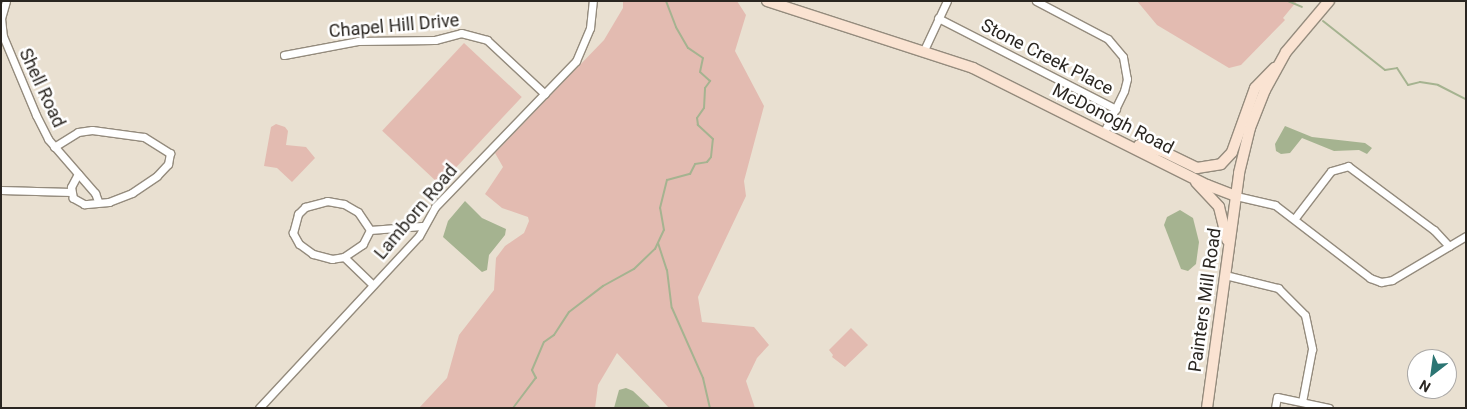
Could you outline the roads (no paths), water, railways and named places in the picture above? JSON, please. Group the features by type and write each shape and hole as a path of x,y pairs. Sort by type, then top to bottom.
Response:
{"main road":[{"name":"McDonogh Road","path":"766,1 924,50 995,78 1190,176 1236,196"},
{"path":"1120,140 1162,151 1197,168 1221,164 1232,152 1255,88 1280,62 1329,1"},
{"path":"1236,196 1250,128 1280,62"},
{"path":"1190,176 1219,208 1229,246"},
{"name":"Painters Mill Road","path":"1207,408 1236,196"}],"street":[{"name":"Shell Road","path":"6,1 1,18 5,44 38,121 54,147 95,193 98,201"},
{"name":"Lamborn Road","path":"259,408 418,236 422,226 435,207 576,61 584,47 593,1"},
{"path":"924,50 946,1"},
{"path":"1036,1 1100,34 1116,47 1123,57 1126,79 1116,109 1104,132"},
{"name":"Stone Creek Place","path":"938,18 1116,109"},
{"name":"Chapel Hill Drive","path":"284,55 358,41 435,40 461,33 487,40 545,94"},
{"path":"54,147 78,132 92,130 144,137 170,153 163,171 132,193 109,202 78,202 71,192"},
{"path":"1294,218 1331,171 1348,166 1434,230 1449,246"},
{"path":"71,192 78,174"},
{"path":"1,190 71,192"},
{"path":"1236,196 1275,204 1370,278 1381,282 1392,280 1466,236"},
{"path":"332,201 358,212 370,230 363,244 344,257 322,258 304,249 293,233 298,214 316,202 332,201"},
{"path":"370,230 422,226"},
{"path":"344,257 373,285"},
{"path":"1225,275 1278,288 1305,315 1312,349 1302,402"},
{"path":"1275,408 1277,398 1329,408"}],"waterway":[{"path":"513,408 536,378 532,370 544,342 554,335 569,312 603,286 634,269 655,249 664,230 660,208 667,180 690,174 695,164 707,162 711,157 713,139 698,125 697,118 704,108 705,88 710,81 700,72 703,58 688,48 676,27 666,1"},
{"path":"1288,1 1302,7"},
{"path":"1323,21 1385,70 1397,68 1408,85 1420,82 1438,85 1466,99"},
{"path":"658,243 667,270 672,308 703,378 710,408"}]}
